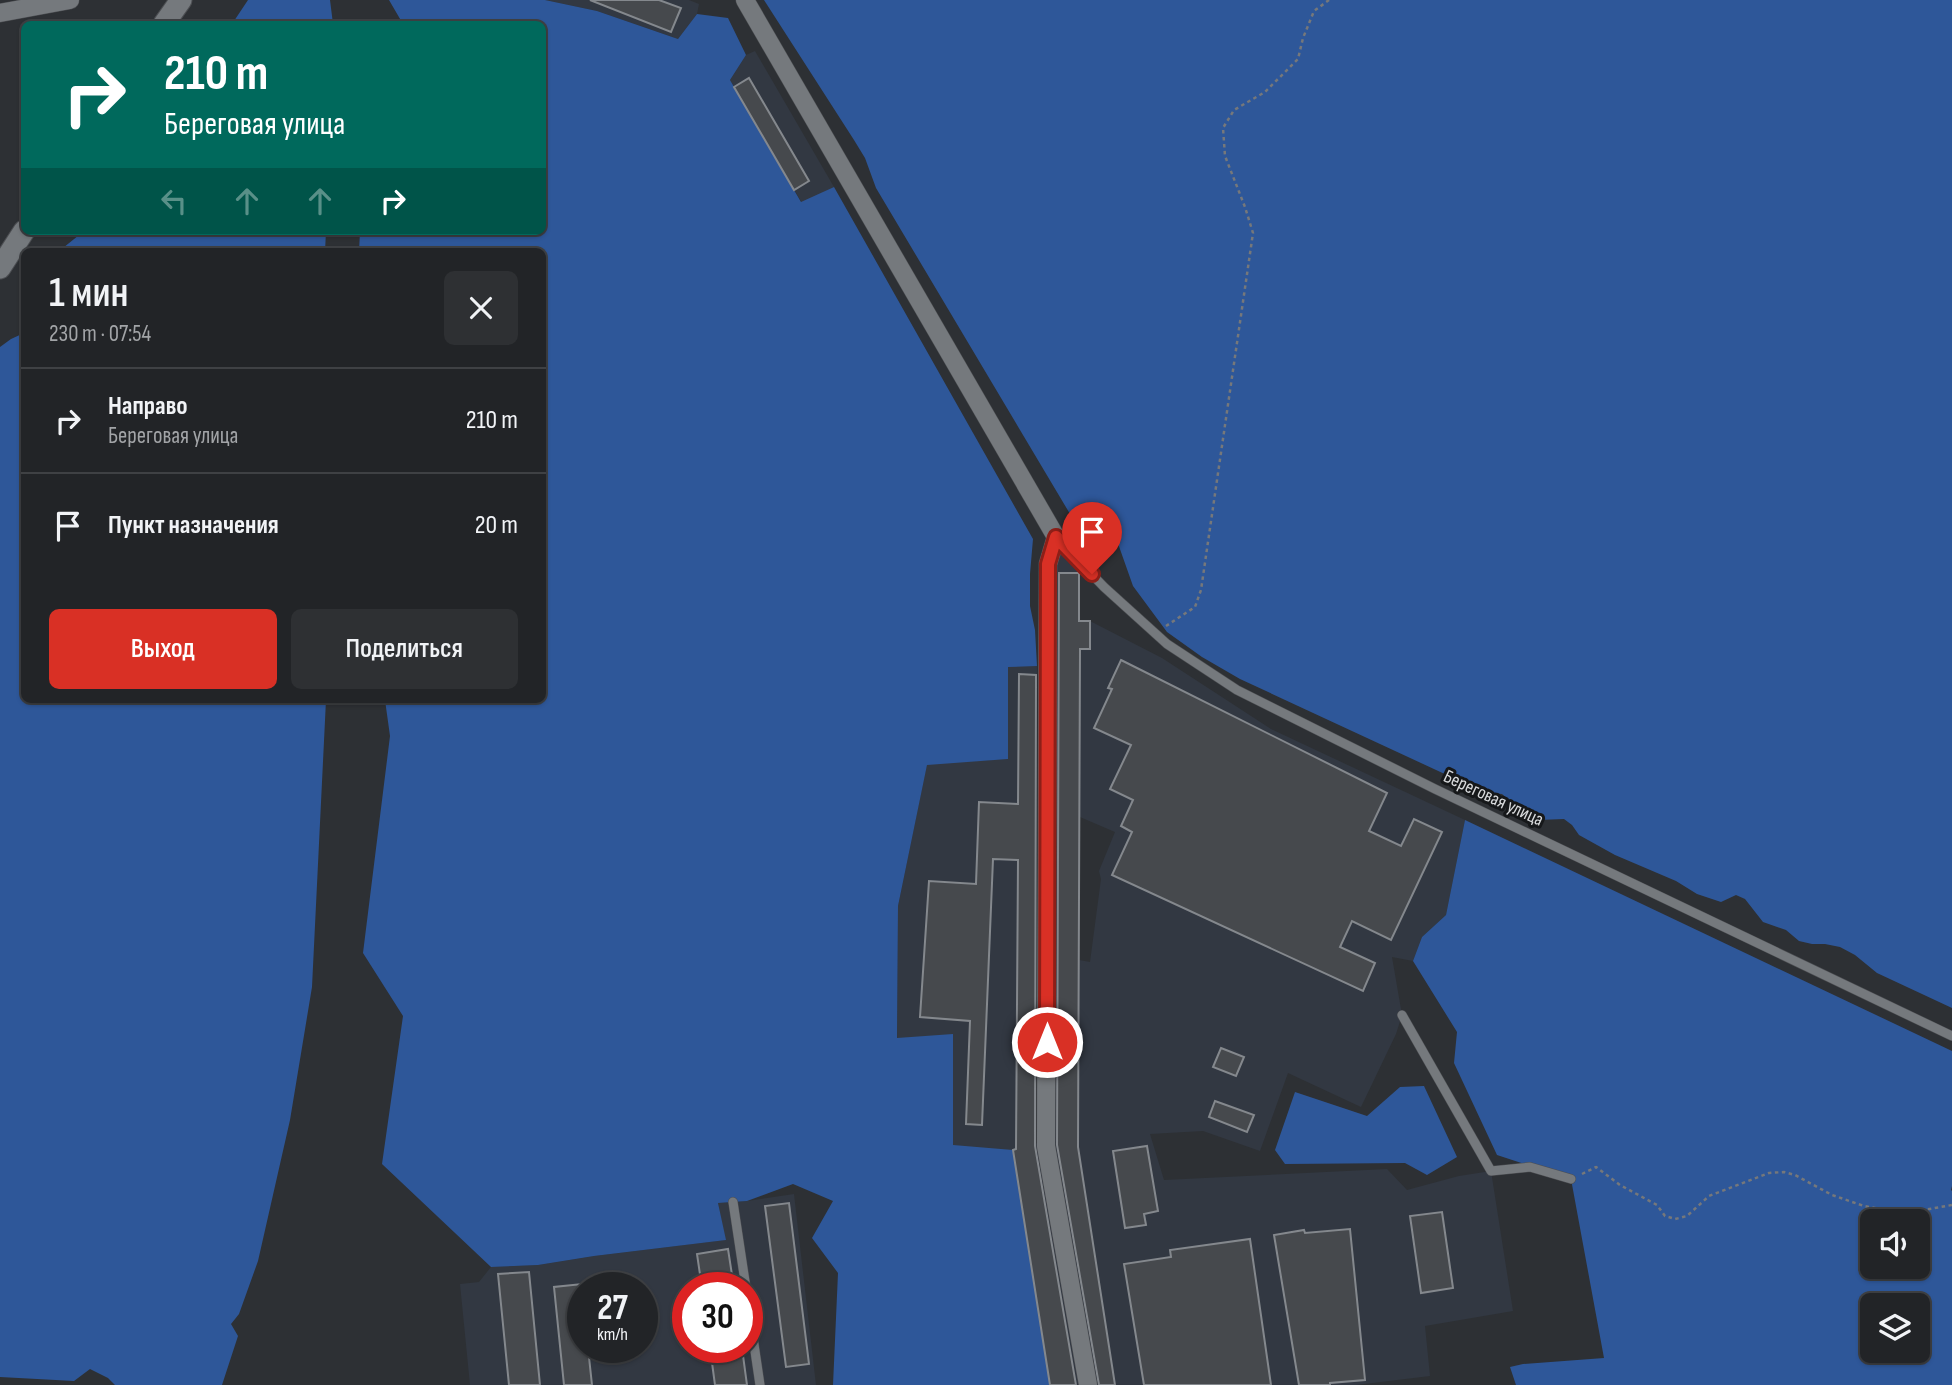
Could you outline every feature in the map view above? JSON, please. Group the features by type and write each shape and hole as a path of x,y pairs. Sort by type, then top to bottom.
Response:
{"street":[{"path":"0,13 70,0"},
{"path":"166,21 181,0"},
{"path":"745,0 1056,537 1048,564 1046,1146 1088,1385"},
{"path":"0,268 21,235"}],"lane":[{"name":"Береговая улица","path":"1056,537 1104,587 1167,644 1237,690 1435,789 1952,1036"},
{"path":"1402,1015 1491,1171 1530,1167 1572,1179"},
{"path":"733,1202 744,1272"},
{"path":"757,1363 760,1385"}],"path":[{"path":"1151,629 1166,626 1195,607 1200,590 1248,274 1253,233 1225,156 1223,128 1234,110 1265,92 1298,59 1314,11 1329,0"},
{"path":"1572,1179 1596,1167 1620,1185 1657,1205 1665,1216 1675,1220 1687,1216 1709,1196 1769,1173 1784,1172 1832,1195 1864,1206 1897,1212 1952,1205"}],"shaded area":[{"path":"248,0 330,0 333,21 234,21"},
{"path":"389,0 545,0 597,11 678,39 697,14 728,18 746,55 730,80 801,202 834,187 1033,539 1030,606 1035,630 1037,666 1008,667 1008,759 927,765 898,906 897,1038 953,1034 953,1145 1013,1150 1050,1385 833,1385 838,1273 812,1238 833,1201 793,1184 747,1201 718,1203 726,1240 538,1265 491,1267 382,1164 403,1016 363,953 390,736 385,703 546,703 546,248 359,248 360,235 546,235 546,21 401,21"},
{"path":"545,0 689,0 699,4 697,14 678,39 597,11"},
{"path":"764,0 1952,0 1952,1008 1877,973 1840,947 1799,941 1786,930 1763,922 1745,899 1736,895 1721,902 1697,894 1676,881 1615,855 1579,835 1564,819 1538,820 1527,816 1502,794 1477,789 1240,679 1167,632 1133,586 1115,535 1109,529 1101,533 1100,546 1076,524 876,188 865,158"},
{"path":"755,51 834,187 802,203 730,80 746,55"},
{"path":"79,235 326,235 325,248 63,248"},
{"path":"21,334 21,703 326,703 312,987 290,1120 258,1261 239,1314 231,1324 238,1336 222,1385 115,1385 108,1378 90,1369 74,1381 0,1377 0,347"},
{"path":"1056,537 1079,560 1079,621 1090,621 1162,658 1271,729 1465,820 1446,915 1422,937 1413,961 1392,957 1402,1015 1396,1034 1361,1107 1288,1073 1260,1151 1203,1131 1150,1134 1164,1180 1387,1169 1407,1190 1459,1176 1491,1171 1513,1311 1425,1326 1430,1376 1356,1385 1050,1385 953,1146 897,1039 898,906 927,764 1008,759 1008,666 1037,666 1035,1141 1038,1146","holes":["1080,817 1115,832 1099,871 1101,879 1090,962 1079,960"]},
{"path":"1465,820 1952,1051 1952,1385 1516,1385 1510,1367 1604,1358 1571,1179 1497,1155 1454,1063 1457,1032 1413,961 1422,937 1446,915"},
{"path":"1424,1086 1457,1157 1427,1175 1405,1163 1285,1164 1275,1150 1295,1092 1367,1116 1400,1087"},
{"path":"794,1194 816,1385 470,1385 460,1284 479,1282 491,1267 538,1265 725,1240 718,1203"}],"building":[{"path":"590,0 659,0 681,8 671,32"},
{"path":"749,78 809,181 794,190 734,87"},
{"path":"1059,573 1079,573 1079,621 1090,621 1090,649 1080,649 1078,1147 1115,1385 1099,1385 1057,1145"},
{"path":"1121,660 1387,793 1369,831 1401,846 1414,819 1442,832 1391,940 1352,921 1340,947 1375,963 1363,991 1112,875 1132,832 1121,826 1133,800 1110,789 1131,745 1094,728 1112,689 1108,688"},
{"path":"1019,674 1036,675 1035,1146 1076,1385 1050,1385 1013,1150 1016,1149 1018,860 993,859 982,1125 966,1124 970,1021 920,1017 929,881 976,884 979,802 1018,804"},
{"path":"1221,1048 1244,1057 1236,1076 1213,1067"},
{"path":"1215,1101 1254,1115 1247,1132 1209,1117"},
{"path":"1147,1146 1158,1211 1144,1214 1146,1225 1125,1228 1113,1151"},
{"path":"789,1203 809,1364 786,1367 765,1206"},
{"path":"1442,1212 1453,1288 1421,1293 1410,1216"},
{"path":"1350,1229 1365,1380 1330,1385 1299,1385 1274,1235 1304,1230 1305,1233"},
{"path":"1250,1239 1271,1385 1144,1385 1124,1264 1171,1257 1170,1250"},
{"path":"728,1249 732,1272 700,1272 697,1254"},
{"path":"529,1272 540,1385 509,1385 498,1274"},
{"path":"567,1286 567,1363 590,1363 592,1385 564,1385 554,1287"},
{"path":"712,1363 744,1363 747,1385 715,1385"}],"route":[{"path":"1047,1042 1048,564 1056,537 1092,574"}]}
